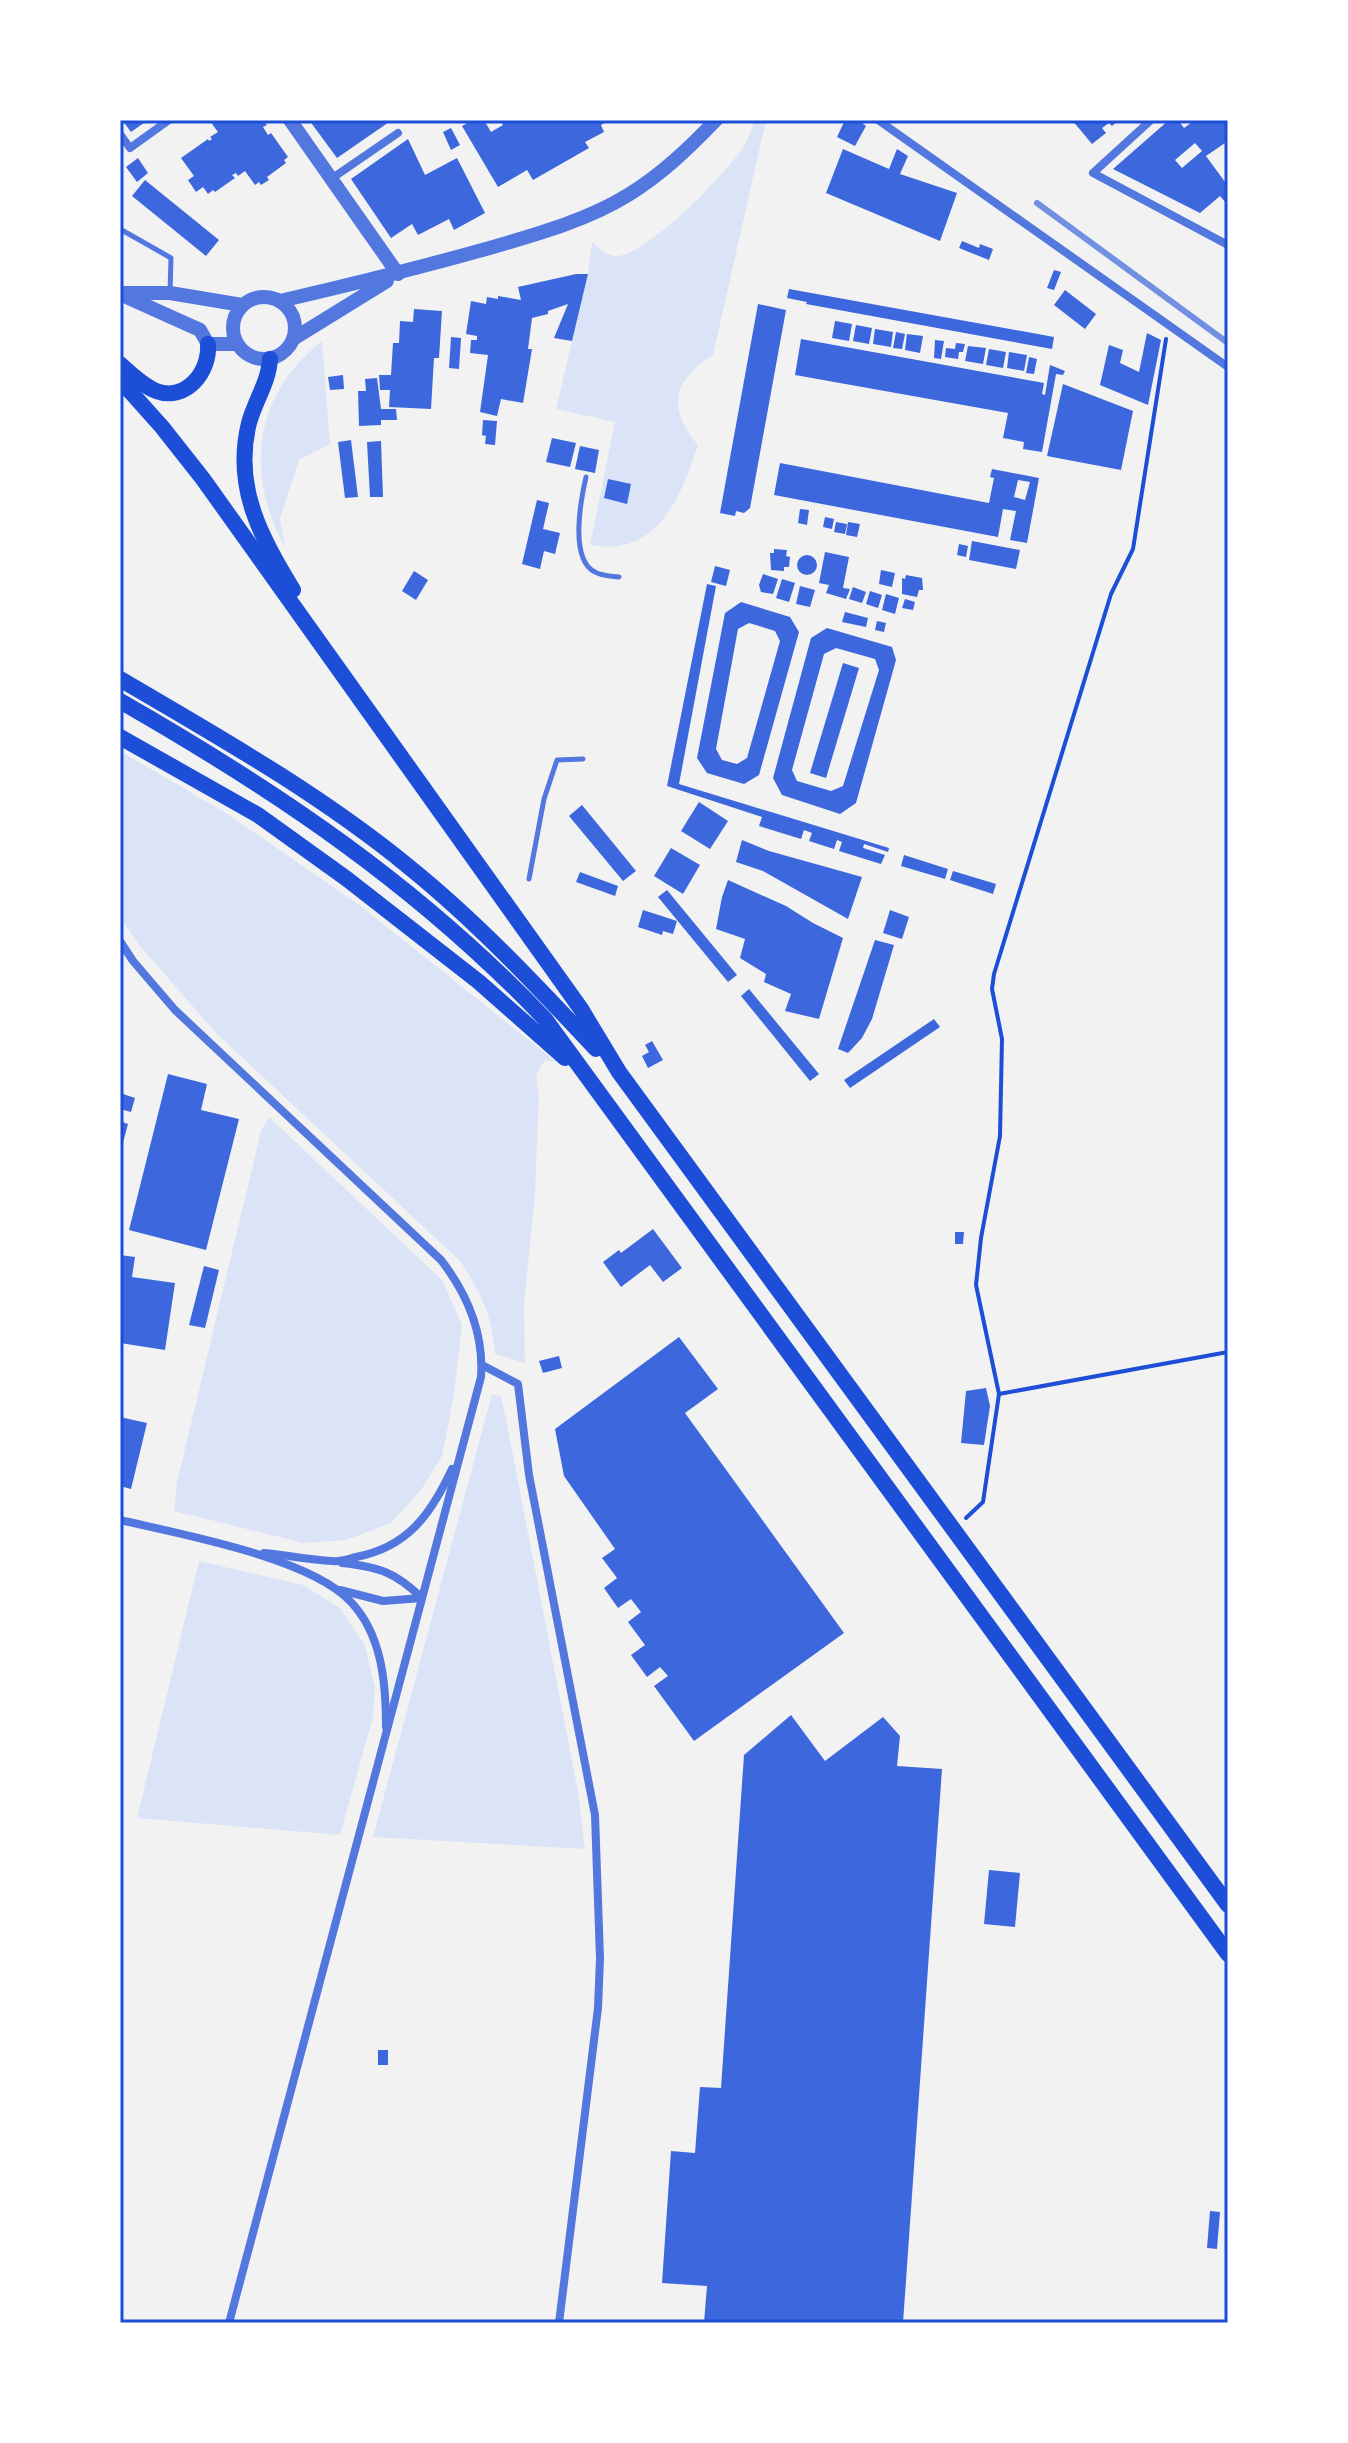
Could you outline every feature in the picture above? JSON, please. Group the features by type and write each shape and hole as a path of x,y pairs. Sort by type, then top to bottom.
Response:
{"main road":[{"path":"120,364 150,388 163,393 178,392 202,375 208,357 208,344"},
{"path":"270,359 269,371 247,433 244,472 248,497 255,521 270,552 360,701"},
{"path":"120,380 203,479 581,1009 619,1072 1228,1905"},
{"path":"120,679 299,787 407,865 522,969 619,1072"},
{"path":"120,701 210,753 336,836 434,912 545,1019 1228,1954"},
{"path":"120,737 258,815 347,879 521,1018 598,1091"}],"street":[{"path":"120,134 130,148 169,120"},
{"path":"290,120 398,274"},
{"path":"120,293 170,293 242,305 260,297 280,301 398,274 518,240 600,210 628,195 670,165 716,120"},
{"path":"878,120 1228,367"},
{"path":"1151,120 1093,173 1228,245"},
{"path":"331,179 398,133"},
{"path":"120,293 200,330 208,344 237,344 255,358 270,359 284,352 293,339 398,274"},
{"path":"280,301 294,317 293,339"},
{"path":"237,344 234,320 242,305"},
{"path":"120,941 175,1010 441,1260 470,1305 482,1356 481,1377 229,2323"},
{"path":"482,1365 518,1384 529,1475 595,1815 600,1958 598,2008 559,2323"},
{"path":"334,1562 368,1555 396,1543 420,1524 438,1500 462,1447"},
{"path":"120,1520 251,1552 374,1566 394,1574 422,1598"},
{"path":"251,1552 328,1585 349,1599 362,1616 376,1646 384,1674 386,1740"},
{"path":"328,1585 383,1601 422,1598"}],"lane":[{"path":"120,229 171,258 170,293"},
{"path":"586,477 580,503 579,544 586,565 595,573 619,577"},
{"path":"529,879 544,799 557,760 583,759"}],"path":[{"path":"955,1529 983,1502 999,1394 976,1285 976,1267 1000,1136 1002,1039 992,989 994,974 1111,594 1133,549 1169,325"},
{"path":"999,1394 1228,1352"}],"shaded area":[{"path":"755,120 766,120 713,355 689,375 678,396 681,419 698,445 691,465 674,503 649,533 633,542 613,547 590,545 615,422 556,409 588,274 592,242 607,254 618,256 649,241 686,211 720,176 743,148"},
{"path":"322,341 330,444 299,460 280,519 285,548 264,492 261,464 263,437 269,410 281,386 299,362"},
{"path":"120,751 226,813 358,904 555,1061 545,1061 537,1077 535,1194 524,1305 525,1363 495,1354 484,1305 460,1261 216,1033 139,945 120,916"},
{"path":"269,1117 442,1280 462,1325 454,1395 442,1456 421,1490 391,1523 346,1540 304,1543 174,1511 177,1482 261,1131"},
{"path":"492,1394 501,1397 505,1414 578,1792 585,1849 373,1837"},
{"path":"199,1561 303,1585 340,1608 365,1646 375,1688 373,1717 340,1835 137,1818"}],"building":[{"path":"122,120 148,120 131,132"},
{"path":"214,120 263,120 268,135 271,133 288,157 284,160 286,163 261,185 259,182 255,185 245,171 238,176 236,173 232,175 235,178 215,192 213,190 208,194 203,187 196,192 188,180 194,176 181,158 212,139 210,137 218,132 212,124"},
{"path":"309,120 392,120 337,158"},
{"path":"473,120 484,120 491,132 503,125 500,120 610,120 601,125 604,132 585,142 589,148 533,180 527,170 498,187 462,126"},
{"path":"845,120 858,120 866,126 855,146 837,137"},
{"path":"1072,120 1119,120 1112,126 1109,123 1102,128 1106,133 1092,144"},
{"path":"1169,120 1178,120 1184,128 1195,120 1228,120 1228,141 1206,156 1228,186 1226,203 1220,196 1200,213 1113,169","holes":["1195,143 1202,151 1182,168 1175,160"]},
{"path":"451,128 460,145 451,150 443,132"},
{"path":"408,139 425,175 457,158 485,213 454,230 449,219 418,235 412,224 391,238 351,179"},
{"path":"843,149 889,169 897,149 908,156 900,174 957,193 940,241 826,193"},
{"path":"138,158 148,173 137,182 126,167"},
{"path":"145,180 219,240 206,256 132,196"},
{"path":"962,241 979,248 980,244 993,249 989,260 959,248"},
{"path":"1054,270 1061,272 1054,290 1047,288"},
{"path":"588,274 572,341 554,338 568,304 532,318 528,349 532,349 523,403 501,399 497,416 480,412 488,355 470,353 471,340 477,340 477,336 466,334 471,301 486,304 487,297 498,299 498,296 521,300 518,287"},
{"path":"789,289 1054,337 1052,349 806,304 787,298"},
{"path":"1065,290 1096,314 1085,329 1054,305"},
{"path":"758,304 786,310 750,508 744,513 736,511 735,516 720,513"},
{"path":"414,309 442,311 439,358 434,358 431,409 389,407 390,390 380,390 379,375 391,375 393,343 399,343 400,321 413,322"},
{"path":"835,321 852,324 849,341 832,338"},
{"path":"856,325 872,328 869,344 853,341"},
{"path":"875,329 893,332 891,347 873,344"},
{"path":"896,332 905,334 902,349 893,348"},
{"path":"1147,333 1161,340 1148,405 1100,385 1109,345 1123,350 1120,363 1139,372"},
{"path":"907,334 923,336 920,353 905,350"},
{"path":"451,337 461,338 459,369 449,368"},
{"path":"801,339 1044,383 1042,394 1045,395 1050,365 1065,371 1063,375 1056,374 1042,452 1023,449 1024,442 1003,438 1008,413 795,375"},
{"path":"935,340 944,341 941,359 934,358"},
{"path":"956,343 965,344 958,359 945,357 946,348 955,349"},
{"path":"968,346 986,348 983,364 965,361"},
{"path":"989,349 1006,352 1003,368 986,365"},
{"path":"1009,352 1027,355 1024,371 1007,368"},
{"path":"1029,357 1037,359 1034,374 1026,373"},
{"path":"343,375 344,389 330,390 328,377"},
{"path":"377,378 381,409 396,409 397,420 381,420 381,425 359,426 358,391 366,391 365,379"},
{"path":"1063,384 1133,411 1121,470 1047,456"},
{"path":"483,420 497,421 495,445 485,444"},
{"path":"552,438 576,443 570,467 546,462"},
{"path":"351,440 358,497 345,498 338,442"},
{"path":"381,441 383,497 370,497 367,442"},
{"path":"580,446 599,450 595,473 575,469"},
{"path":"780,463 989,503 994,478 990,477 992,469 1039,478 1027,543 1010,540 1016,511 1003,509 998,537 774,495","holes":["1018,480 1030,482 1025,500 1014,497"]},
{"path":"608,479 631,484 627,504 604,498"},
{"path":"537,500 549,503 543,529 560,533 555,554 544,551 540,569 522,564"},
{"path":"800,509 809,510 807,525 798,523"},
{"path":"825,517 834,519 832,529 823,527"},
{"path":"836,522 847,524 845,534 834,532"},
{"path":"848,522 860,524 857,537 846,535"},
{"path":"972,541 1020,550 1016,569 969,560"},
{"path":"959,544 968,546 966,557 957,555"},
{"path":"774,549 787,550 789,567 784,567 784,571 771,570 770,553 774,553"},
{"path":"825,552 849,557 843,588 850,589 846,599 826,593 829,585 819,583"},
{"path":"807,555 814,558 817,565 814,572 807,575 800,572 797,565 800,558"},
{"path":"715,566 730,570 726,586 711,582"},
{"path":"881,570 895,573 892,587 879,584"},
{"path":"414,571 428,580 416,600 402,591"},
{"path":"763,574 778,579 773,594 761,592 759,585"},
{"path":"906,575 922,578 923,590 919,590 917,597 902,594 902,578 905,579"},
{"path":"782,579 795,583 789,602 776,598"},
{"path":"707,584 716,586 679,784 889,848 888,852 864,844 863,848 885,855 881,864 839,851 842,842 837,840 834,849 809,841 812,833 804,830 801,839 759,826 762,817 667,786"},
{"path":"800,586 815,590 810,607 796,604"},
{"path":"853,587 866,592 862,603 849,599"},
{"path":"870,591 882,595 878,608 866,604"},
{"path":"886,594 899,598 895,614 882,610"},
{"path":"905,599 915,602 913,610 902,608"},
{"path":"741,602 790,617 799,632 759,775 744,784 707,773 697,758 725,613","holes":["749,623 775,631 780,641 747,758 737,764 722,760 716,749 738,629"]},
{"path":"845,612 868,618 866,627 842,622"},
{"path":"877,621 886,623 884,632 875,630"},
{"path":"827,628 892,647 896,660 856,803 840,814 782,795 773,778 811,638","holes":["836,648 875,659 879,670 843,786 831,791 797,781 792,770 824,654"]},
{"path":"843,663 859,668 826,778 810,773"},
{"path":"699,802 728,821 710,849 681,831"},
{"path":"582,805 636,871 623,881 569,816"},
{"path":"742,840 769,851 862,877 848,919 763,871 736,862"},
{"path":"671,848 700,865 683,894 654,876"},
{"path":"904,855 948,869 945,879 901,866"},
{"path":"953,871 996,884 993,894 950,880"},
{"path":"580,872 618,886 615,896 576,882"},
{"path":"728,880 786,906 843,938 819,1019 785,1011 791,994 764,982 766,974 740,958 745,939 716,929"},
{"path":"667,890 737,975 728,982 658,897"},
{"path":"643,910 677,921 673,934 663,931 662,935 638,927"},
{"path":"890,910 909,917 902,939 883,933"},
{"path":"875,940 894,945 872,1019 862,1038 848,1053 838,1049"},
{"path":"749,989 819,1074 810,1081 741,996"},
{"path":"934,1019 940,1027 850,1088 844,1080"},
{"path":"652,1041 663,1060 648,1068 642,1056 649,1052 645,1045"},
{"path":"168,1074 207,1084 201,1110 239,1119 206,1250 129,1230"},
{"path":"120,1093 135,1098 131,1112 120,1109"},
{"path":"120,1121 128,1124 121,1150 120,1150"},
{"path":"653,1229 682,1268 663,1282 650,1265 621,1287 603,1262 619,1250 621,1253"},
{"path":"955,1232 964,1232 963,1244 955,1244"},
{"path":"120,1255 135,1257 132,1277 175,1283 165,1350 120,1343"},
{"path":"204,1266 219,1270 205,1328 189,1325"},
{"path":"679,1337 718,1389 685,1413 844,1633 694,1741 654,1686 668,1676 660,1667 647,1677 631,1655 645,1645 628,1622 641,1612 631,1599 618,1608 604,1588 617,1578 602,1558 615,1549 564,1476 555,1429"},
{"path":"559,1356 562,1368 543,1373 539,1361"},
{"path":"986,1388 990,1406 984,1445 961,1443 966,1391"},
{"path":"120,1417 147,1423 131,1489 120,1486"},
{"path":"791,1715 825,1761 883,1717 900,1736 897,1766 942,1769 903,2323 704,2323 707,2286 662,2283 671,2151 695,2153 700,2087 721,2088 744,1755"},
{"path":"989,1870 1020,1873 1015,1927 984,1924"},
{"path":"378,2050 388,2050 388,2065 378,2065"},
{"path":"1210,2211 1220,2212 1217,2249 1207,2248"}],"railway":[{"path":"1037,203 1228,343"}]}
